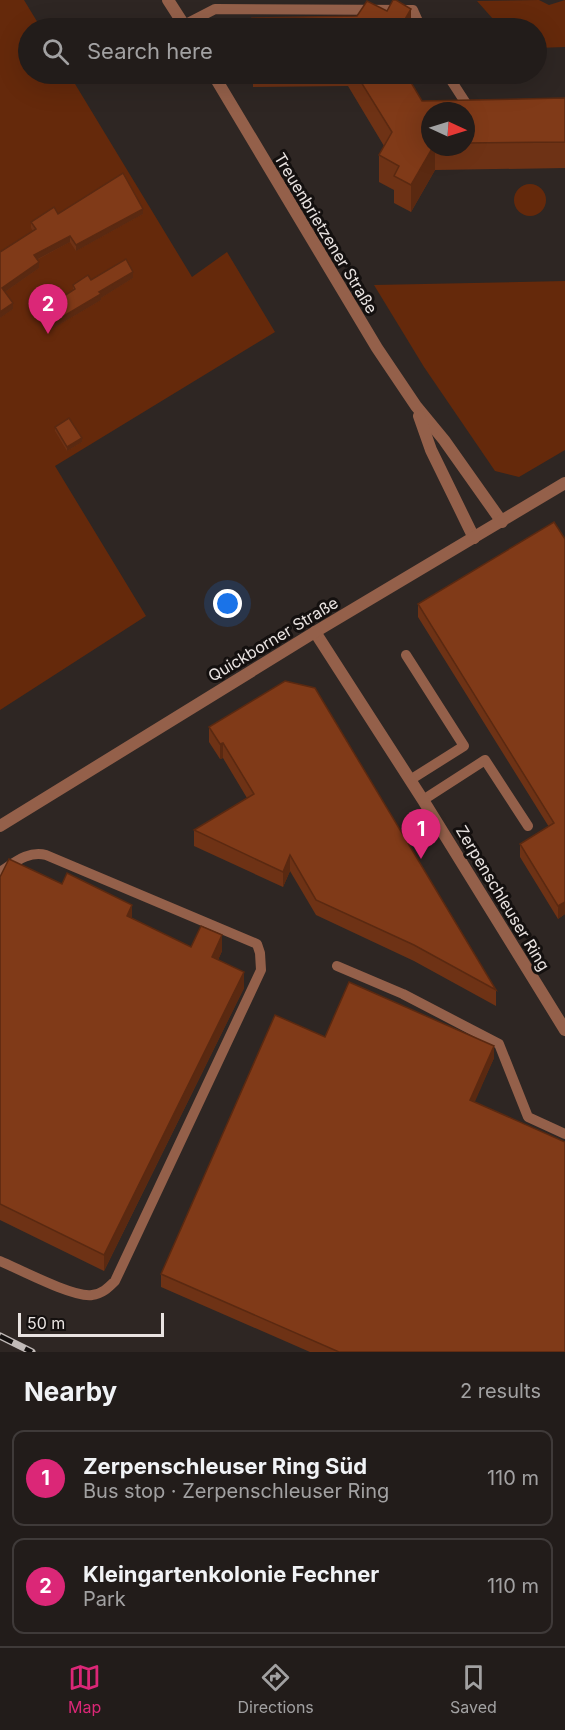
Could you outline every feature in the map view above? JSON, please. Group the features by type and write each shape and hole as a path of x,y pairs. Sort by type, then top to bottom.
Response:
{"street":[{"path":"168,0 179,18"},
{"name":"Treuenbrietzener Straße","path":"219,84 377,348 416,406 502,522"},
{"name":"Treuenbrietzener Straße","path":"416,406 431,450 474,538"},
{"name":"Quickborner Straße","path":"0,825 315,632 565,483"},
{"name":"Zerpenschleuser Ring","path":"315,632 423,800 565,1030"}],"lane":[{"path":"200,18 215,9 413,10 417,18"},
{"path":"454,84 466,102"},
{"path":"406,655 464,746 410,780"},
{"path":"423,800 485,760 528,826"},
{"path":"0,872 30,855 38,853 46,855 257,944 261,970 115,1281 107,1290 90,1296 71,1292 0,1261"},
{"path":"337,966 403,994 499,1044 528,1117 565,1134"}],"shaded area":[{"path":"0,0 24,0 35,18 18,18 18,84 75,84 192,277 227,252 275,332 55,466 146,616 0,710"},
{"path":"539,0 549,5 565,0 565,47 547,48 547,18 492,18 477,1"},
{"path":"530,184 541,189 546,200 541,211 530,216 519,211 514,200 519,189"},
{"path":"565,281 565,450 519,477 495,471 424,367 374,285"}],"building":[{"path":"393,0 411,9 406,18 252,18 357,16 367,1 387,11"},
{"path":"362,84 412,84 422,101 565,98 565,142 475,143 475,102 421,102 421,156 428,156 411,185 394,176 399,166 379,155 392,132"},
{"path":"123,173 143,209 76,245 70,236 34,255 39,262 2,288 13,303 0,312 0,252 36,229 31,222 54,207 58,214"},
{"path":"126,259 133,272 47,326 39,312 75,289 73,285 88,275 91,280"},
{"path":"69,418 82,438 67,447 55,427"},
{"path":"554,522 565,539 565,902 558,906 520,844 554,823 418,604"},
{"path":"285,681 315,688 496,990 414,945 316,900 290,855 283,872 194,830 254,794 223,743 220,744 209,727"},
{"path":"9,859 62,884 67,873 132,905 127,916 191,947 201,926 222,935 212,957 244,972 104,1255 0,1204 0,877"},
{"path":"349,982 494,1046 470,1100 565,1142 565,1352 339,1352 161,1274 275,1015 325,1037"}],"railway":[{"path":"0,1336 32,1352"}],"place":[{"name":"Kleingartenkolonie Fechner","path":"48,334"},
{"name":"Zerpenschleuser Ring Süd","path":"421,859"}]}
